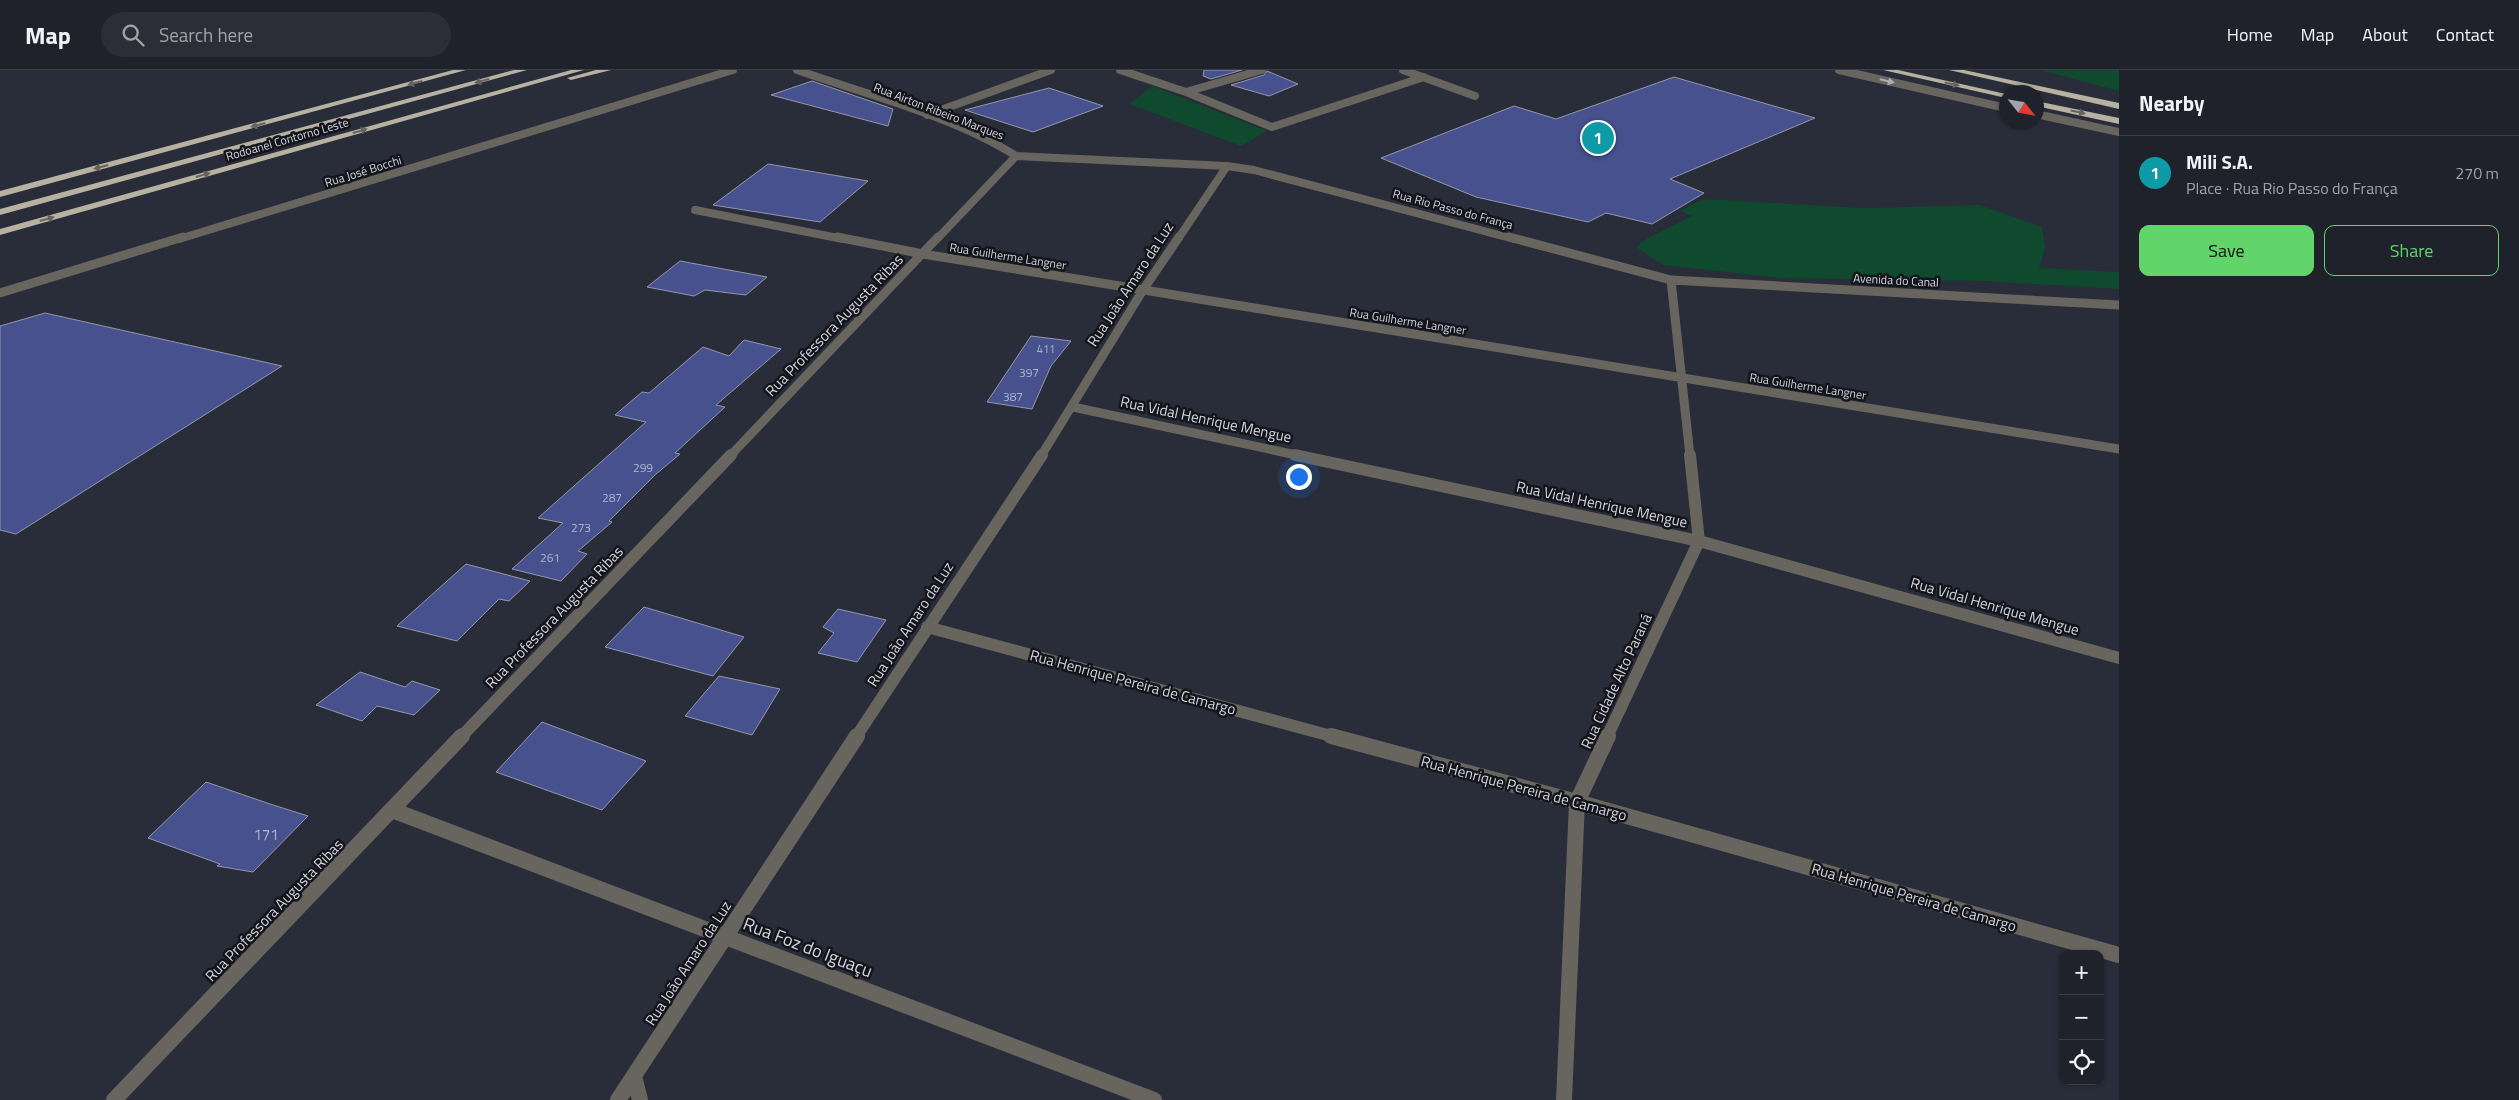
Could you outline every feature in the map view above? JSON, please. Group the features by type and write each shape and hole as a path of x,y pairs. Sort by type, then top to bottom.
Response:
{"highway":[{"path":"0,194 462,70"},
{"name":"Rodoanel Contorno Leste","path":"0,212 523,70"},
{"name":"Rodoanel Contorno Leste","path":"0,232 580,70"},
{"path":"489,95 607,70"},
{"path":"1887,70 1999,94"},
{"path":"1953,70 2119,106"},
{"path":"2020,75 2119,102"},
{"path":"2044,105 2119,121"}],"street":[{"name":"Rua José Bocchi","path":"0,293 733,70"},
{"name":"Rua Airton Ribeiro Marques","path":"796,70 927,116 996,143 1016,156"},
{"path":"927,116 1051,70"},
{"path":"1120,70 1186,92 1272,127 1424,77"},
{"path":"1186,92 1262,70"},
{"path":"1404,70 1475,96"},
{"path":"1839,70 1999,106"},
{"path":"2044,116 2119,132"},
{"name":"Rua Rio Passo do França","path":"1016,156 1228,166 1301,182 1671,280"},
{"name":"Rua Professora Augusta Ribas","path":"114,1100 1016,156"},
{"name":"Rua João Amaro da Luz","path":"618,1100 1073,406 1143,290 1228,166"},
{"name":"Rua Guilherme Langner","path":"695,210 923,254 2119,449"},
{"path":"1671,280 1700,541"},
{"name":"Avenida do Canal","path":"1671,280 2119,305"},
{"name":"Rua Vidal Henrique Mengue","path":"1073,406 1700,541 2119,658"},
{"name":"Rua Cidade Alto Paraná","path":"1564,1100 1578,802 1700,541"},
{"name":"Rua Henrique Pereira de Camargo","path":"927,627 1578,802 2119,956"},
{"name":"Rua Foz do Iguaçu","path":"392,810 1154,1100"},
{"path":"634,1076 640,1100"}],"green space":[{"path":"2040,70 2119,70 2119,91"},
{"path":"1152,86 1267,131 1241,146 1130,104"},
{"path":"1703,199 1865,208 1980,205 2042,227 2045,248 2039,268 2119,272 2119,289 1985,281 1783,278 1663,265 1636,247 1648,238 1692,216 1680,211"}],"building":[{"path":"1204,70 1242,70 1211,79 1203,76"},
{"path":"1267,71 1298,84 1269,96 1231,85 1264,75"},
{"path":"1674,77 1815,118 1670,179 1704,193 1652,224 1606,213 1588,222 1476,197 1381,158 1514,106 1556,119"},
{"path":"812,81 893,109 888,126 771,95"},
{"path":"1049,88 1103,106 1033,132 965,110"},
{"path":"768,164 868,181 820,222 713,205"},
{"path":"680,261 767,277 746,295 705,290 694,296 647,287"},
{"path":"45,313 282,366 16,534 0,530 0,326"},
{"path":"1031,336 1071,341 1051,366 1032,409 987,402"},
{"path":"744,340 781,349 716,405 725,407 675,453 680,454 656,474 609,521 612,522 578,551 587,554 561,581 512,569 563,523 538,518 646,422 615,415 642,392 649,393 703,347 729,356"},
{"path":"466,564 530,581 509,601 499,599 457,641 397,626"},
{"path":"644,607 744,637 713,676 605,647"},
{"path":"838,609 886,620 857,662 818,653 834,633 823,627"},
{"path":"360,672 405,687 412,681 440,690 414,715 377,706 362,721 316,705"},
{"path":"719,676 780,689 752,735 685,716"},
{"path":"542,722 646,761 602,810 496,772"},
{"path":"206,782 308,816 253,872 217,866 220,864 148,838"}],"place":[{"name":"Mili S.A.","path":"1598,138"}]}
